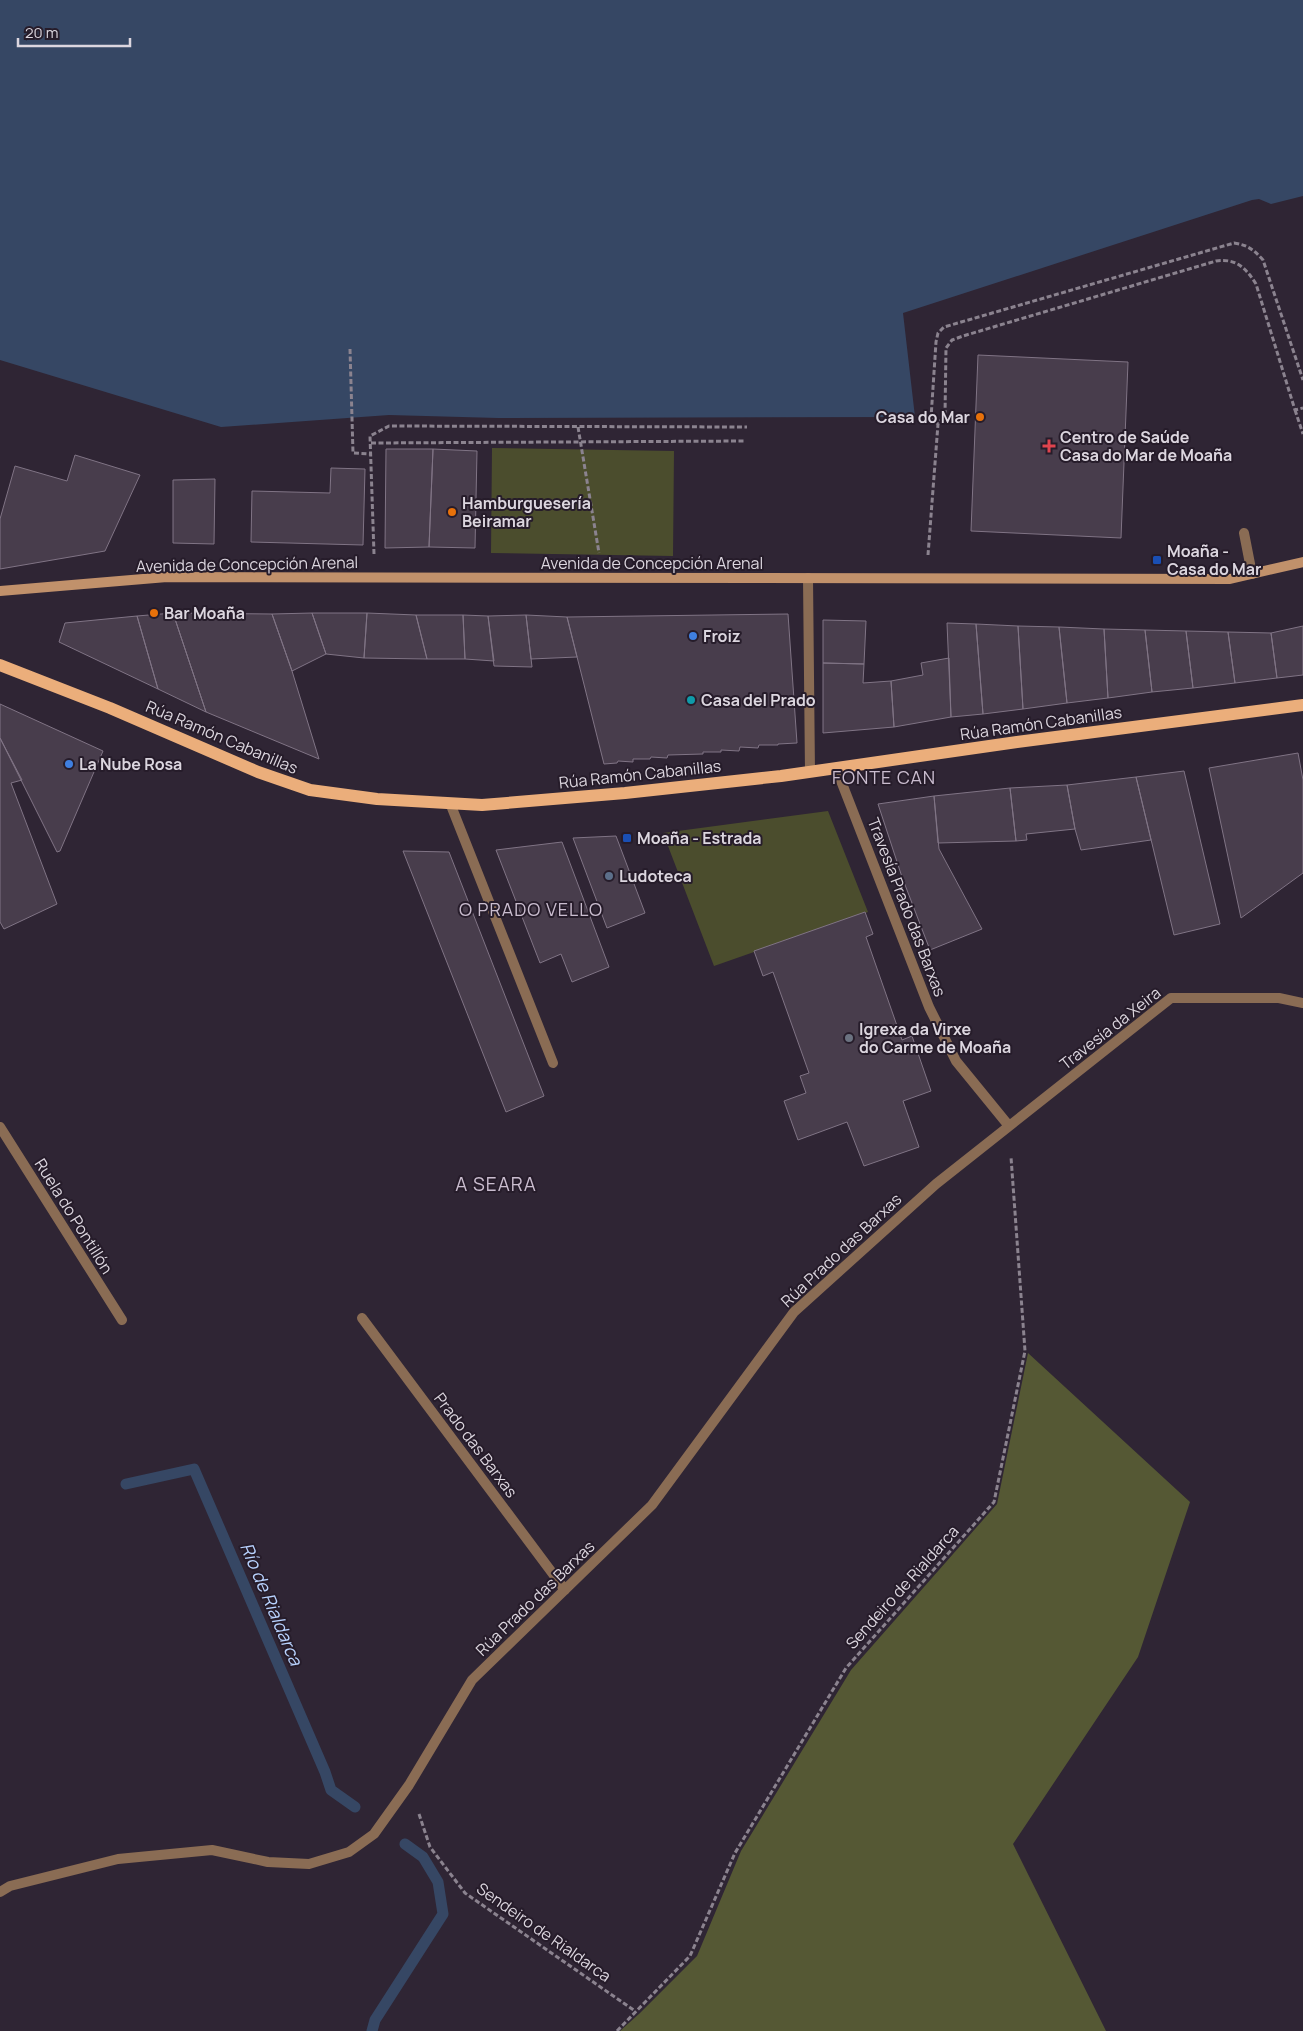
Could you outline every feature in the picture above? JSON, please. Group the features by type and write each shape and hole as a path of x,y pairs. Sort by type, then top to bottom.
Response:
{"main road":[{"name":"Rúa Ramón Cabanillas","path":"0,665 110,708 258,772 310,790 377,799 482,805 625,793 810,772 1303,705"}],"street":[{"path":"1244,533 1252,574"},
{"name":"Avenida de Concepción Arenal","path":"0,591 167,577 1230,579 1303,562"},
{"path":"808,578 810,772"},
{"name":"Travesía Prado das Barxas","path":"836,768 929,1007 956,1061 1009,1126"},
{"path":"450,804 553,1063"},
{"name":"Travesía da Xeira","path":"1009,1126 1171,998 1278,998 1303,1003"},
{"name":"Rúa Prado das Barxas","path":"0,1892 10,1886 118,1859 212,1850 268,1862 309,1864 349,1852 374,1834 409,1785 472,1680 652,1505 794,1312 936,1184 1009,1126"},
{"name":"Ruela do Pontillón","path":"0,1127 122,1320"},
{"name":"Prado das Barxas","path":"362,1318 565,1590"}],"path":[{"path":"938,424 931,418 936,342 938,333 944,327 1234,243 1246,245 1255,250 1263,260 1303,380"},
{"path":"927,578 938,424 945,415 946,348 952,340 1197,266 1228,259 1248,270 1256,284 1303,434"},
{"path":"350,349 353,452 371,454"},
{"path":"1294,410 1303,408"},
{"path":"374,577 370,436 389,426 747,427"},
{"path":"578,427 603,578"},
{"path":"370,443 746,441"},
{"name":"Sendeiro de Rialdarca","path":"616,2031 690,1956 735,1853 846,1668 994,1502 1025,1352 1009,1126"},
{"name":"Sendeiro de Rialdarca","path":"409,1785 430,1847 465,1893 635,2011"}],"green space":[{"path":"492,448 674,451 673,556 491,553"},
{"path":"828,811 868,912 714,966 663,833"},
{"path":"1028,1353 1190,1502 1138,1657 1013,1844 1106,2031 620,2031 697,1956 741,1851 851,1670 997,1504"}],"water":[{"path":"0,0 1303,0 1303,196 1271,204 1259,199 1252,200 903,313 915,417 498,418 389,415 221,427 0,360"}],"building":[{"name":"Centro de Saúde Casa do Mar de Moaña","path":"978,355 1128,362 1121,538 971,531"},
{"path":"386,449 433,449 429,547 385,548"},
{"path":"433,449 477,451 475,548 429,547"},
{"path":"75,455 140,475 105,551 0,569 0,519 15,466 67,481"},
{"path":"331,468 365,469 363,545 251,542 252,491 330,493"},
{"path":"215,479 214,544 173,543 173,480"},
{"path":"173,613 272,614 319,759 206,712"},
{"path":"173,613 206,712 158,689 137,616"},
{"path":"312,613 326,654 292,671 272,614"},
{"path":"312,613 367,613 364,658 326,654"},
{"path":"367,613 416,615 427,659 364,658"},
{"name":"Casa del Prado","path":"788,614 797,743 759,745 758,748 740,747 739,751 721,750 721,752 703,752 703,754 668,755 667,758 651,757 650,759 633,759 633,762 618,761 617,763 604,764 567,617"},
{"path":"416,615 463,615 465,659 427,659"},
{"path":"463,615 488,616 494,661 465,659"},
{"path":"526,615 567,617 577,657 531,659"},
{"path":"526,615 532,667 494,666 488,616"},
{"path":"137,616 158,689 59,642 65,623"},
{"path":"823,620 866,621 864,664 823,663"},
{"path":"947,623 976,624 983,714 951,717"},
{"path":"976,624 1018,626 1023,709 983,714"},
{"path":"1018,626 1059,627 1067,703 1023,709"},
{"path":"1303,626 1303,675 1277,678 1271,633"},
{"path":"1059,627 1104,629 1108,698 1067,703"},
{"path":"1104,629 1145,630 1152,692 1108,698"},
{"path":"1145,630 1186,631 1193,688 1152,692"},
{"path":"1186,631 1228,632 1235,683 1193,688"},
{"path":"1228,632 1271,633 1277,678 1235,683"},
{"path":"949,658 951,717 894,727 891,681 923,675 921,663"},
{"path":"823,663 864,664 863,683 891,681 894,727 823,733"},
{"path":"0,704 103,751 60,851 57,852 0,738"},
{"path":"0,738 22,780 11,783 57,904 4,929 0,922"},
{"path":"1298,753 1303,780 1303,873 1241,918 1209,768"},
{"path":"1184,771 1220,924 1174,935 1136,777"},
{"path":"1136,777 1151,840 1081,850 1067,785"},
{"path":"1067,785 1075,829 1026,834 1027,840 1016,841 1010,788"},
{"path":"1010,788 1016,841 938,843 934,796"},
{"path":"934,796 939,849 982,929 930,950 902,877 878,804"},
{"name":"Ludoteca","path":"616,836 645,913 607,928 573,838"},
{"path":"562,842 609,967 572,982 561,954 540,963 496,850"},
{"path":"403,851 449,852 544,1096 506,1112"},
{"name":"Igrexa da Virxe do Carme de Moaña","path":"865,912 873,934 866,937 902,1040 912,1036 931,1091 903,1101 919,1147 864,1166 847,1122 798,1140 784,1101 806,1093 800,1076 809,1073 773,972 763,976 754,951"}],"waterway":[{"name":"Río de Rialdarca","path":"126,1484 194,1469 325,1772 331,1790 355,1807"},
{"name":"Río de Rialdarca","path":"372,2031 375,2020 443,1914 438,1882 423,1857 405,1844"}],"place":[{"name":"Casa do Mar","path":"980,417"},
{"name":"Centro de Saúde Casa do Mar de Moaña","path":"1049,446"},
{"name":"Hamburguesería Beiramar","path":"452,512"},
{"name":"Moaña - Casa do Mar","path":"1157,560"},
{"name":"Bar Moaña","path":"154,613"},
{"name":"Froiz","path":"693,636"},
{"name":"Casa del Prado","path":"691,700"},
{"name":"La Nube Rosa","path":"69,764"},
{"name":"Moaña - Estrada","path":"627,838"},
{"name":"Ludoteca","path":"609,876"},
{"name":"Igrexa da Virxe do Carme de Moaña","path":"849,1038"}],"district":[{"name":"FONTE CAN","path":"884,778"},
{"name":"O PRADO VELLO","path":"531,910"},
{"name":"A SEARA","path":"496,1184"}]}
